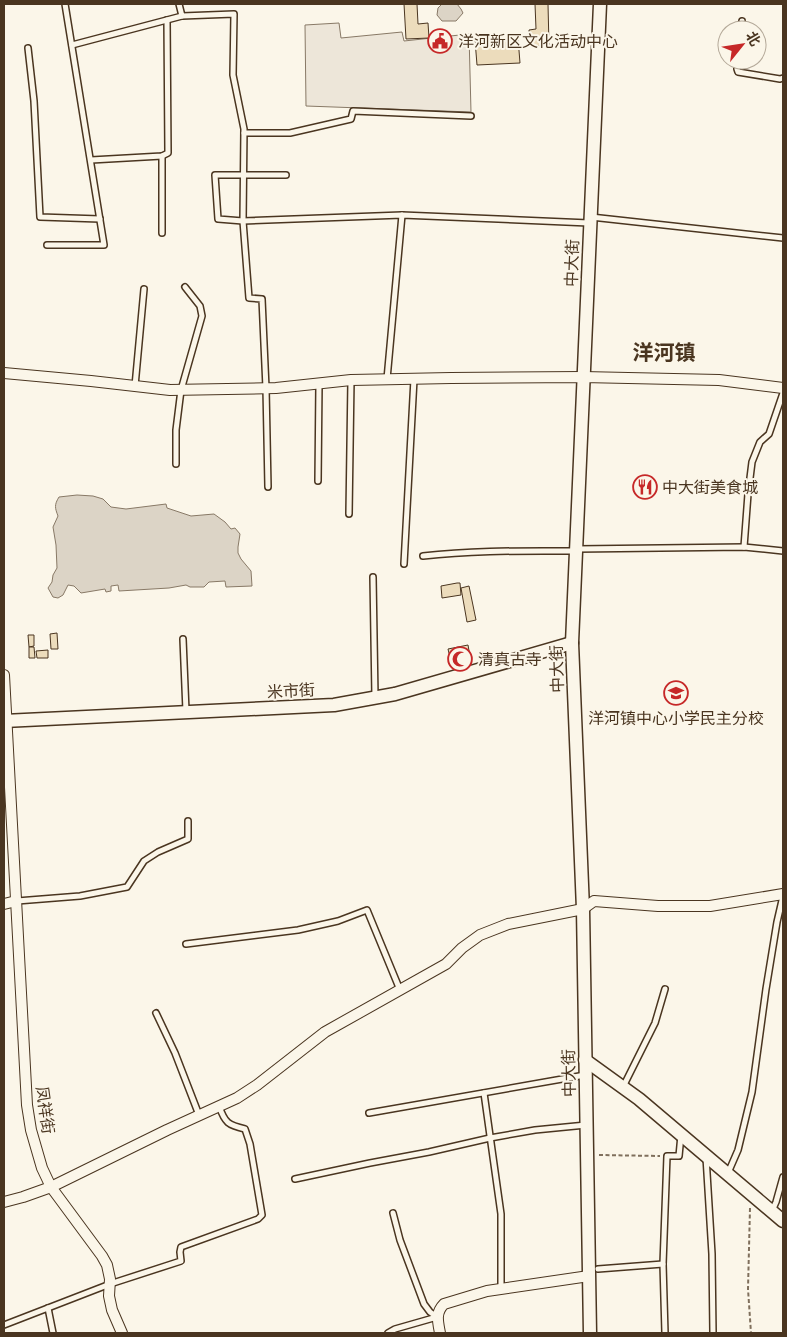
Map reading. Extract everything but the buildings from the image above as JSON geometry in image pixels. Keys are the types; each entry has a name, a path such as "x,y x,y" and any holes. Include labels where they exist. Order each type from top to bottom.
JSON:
{"street":[{"name":"中大街","path":"590,1333 593,1272 586,1124 584,909 572,643 600,4"},
{"path":"4,373 170,390 266,388 351,380 583,378 719,380 783,388"},
{"name":"米市街","path":"5,720 334,705 375,698 448,680 572,643"},
{"name":"凤祥街","path":"4,675 5,720 28,1105 34,1140 42,1168 50,1186 107,1265 112,1310 122,1333"},
{"path":"4,1202 24,1197 50,1186 199,1116 258,1085 326,1032 446,964 462,948 480,935 508,924 584,909 594,900 658,906 710,906 783,895"},
{"path":"4,904 16,901"},
{"path":"585,1060 640,1099 783,1221"},
{"path":"440,1333 437,1317 440,1308 444,1304 486,1291 593,1272"}],"lane":[{"path":"47,245 104,245 65,4"},
{"path":"179,4 182,16"},
{"path":"72,45 182,16 234,14 234,75 244,134 243,222 249,298 262,299 268,487"},
{"path":"90,160 162,156 168,153 167,20"},
{"path":"28,48 34,101 40,218 100,218"},
{"path":"737,70 738,72 783,78"},
{"path":"244,134 290,132 351,119 353,111 470,116"},
{"path":"162,156 162,233"},
{"path":"286,175 215,174 218,219 243,222 402,215 590,220 783,238"},
{"path":"387,379 402,215"},
{"path":"176,464 176,430 181,390 202,316 200,306 185,287"},
{"path":"135,386 144,289"},
{"path":"404,564 414,379"},
{"path":"349,514 351,380"},
{"path":"318,383 318,481"},
{"path":"744,547 752,462 760,442 769,434 783,393"},
{"path":"423,556 457,552 744,547 783,551"},
{"path":"373,577 375,698"},
{"path":"183,639 186,712"},
{"path":"16,901 80,896 127,887 144,861 158,852 188,839 188,821"},
{"path":"728,1174 738,1150 752,1092 766,989 783,895"},
{"path":"186,944 298,930 338,920 367,910 400,991"},
{"path":"623,1087 655,1023 665,989"},
{"path":"156,1013 175,1053 199,1116"},
{"path":"369,1113 586,1075"},
{"path":"484,1093 501,1214 501,1289"},
{"path":"4,1325 110,1284 181,1261 181,1247 258,1219 262,1215 250,1144 245,1128 229,1125 219,1106"},
{"path":"294,1178 429,1152 490,1138 586,1124"},
{"path":"665,1333 663,1264 667,1156 678,1156 681,1134"},
{"path":"705,1154 712,1254 713,1333"},
{"path":"772,1211 783,1177"},
{"path":"393,1213 400,1240 424,1304 437,1317"},
{"path":"593,1272 663,1264"},
{"path":"48,1308 53,1333"},
{"path":"388,1333 395,1329 437,1317"}],"path":[{"path":"598,1155 667,1156"},
{"path":"750,1193 748,1290 751,1333"}],"shaded area":[{"path":"442,4 457,4 463,13 456,21 442,21 437,15 438,8"},
{"path":"339,23 341,38 402,32 404,41 469,34 471,112 306,106 305,25"},
{"path":"77,495 103,499 111,507 126,509 166,504 167,508 191,516 214,514 231,529 235,528 240,534 238,553 251,571 252,586 226,587 225,581 209,582 204,587 190,587 186,585 119,591 118,585 111,586 111,591 106,592 105,589 81,593 74,586 68,585 63,595 58,598 53,597 48,588 57,568 53,527 58,516 56,504 59,497"}],"place":[{"name":"洋河新区文化活动中心","path":"440,41"},
{"name":"中大街美食城","path":"645,487"},
{"name":"清真古寺","path":"460,659"},
{"name":"洋河镇中心小学民主分校","path":"676,693"}],"district":[{"name":"洋河镇","path":"664,353"}]}
